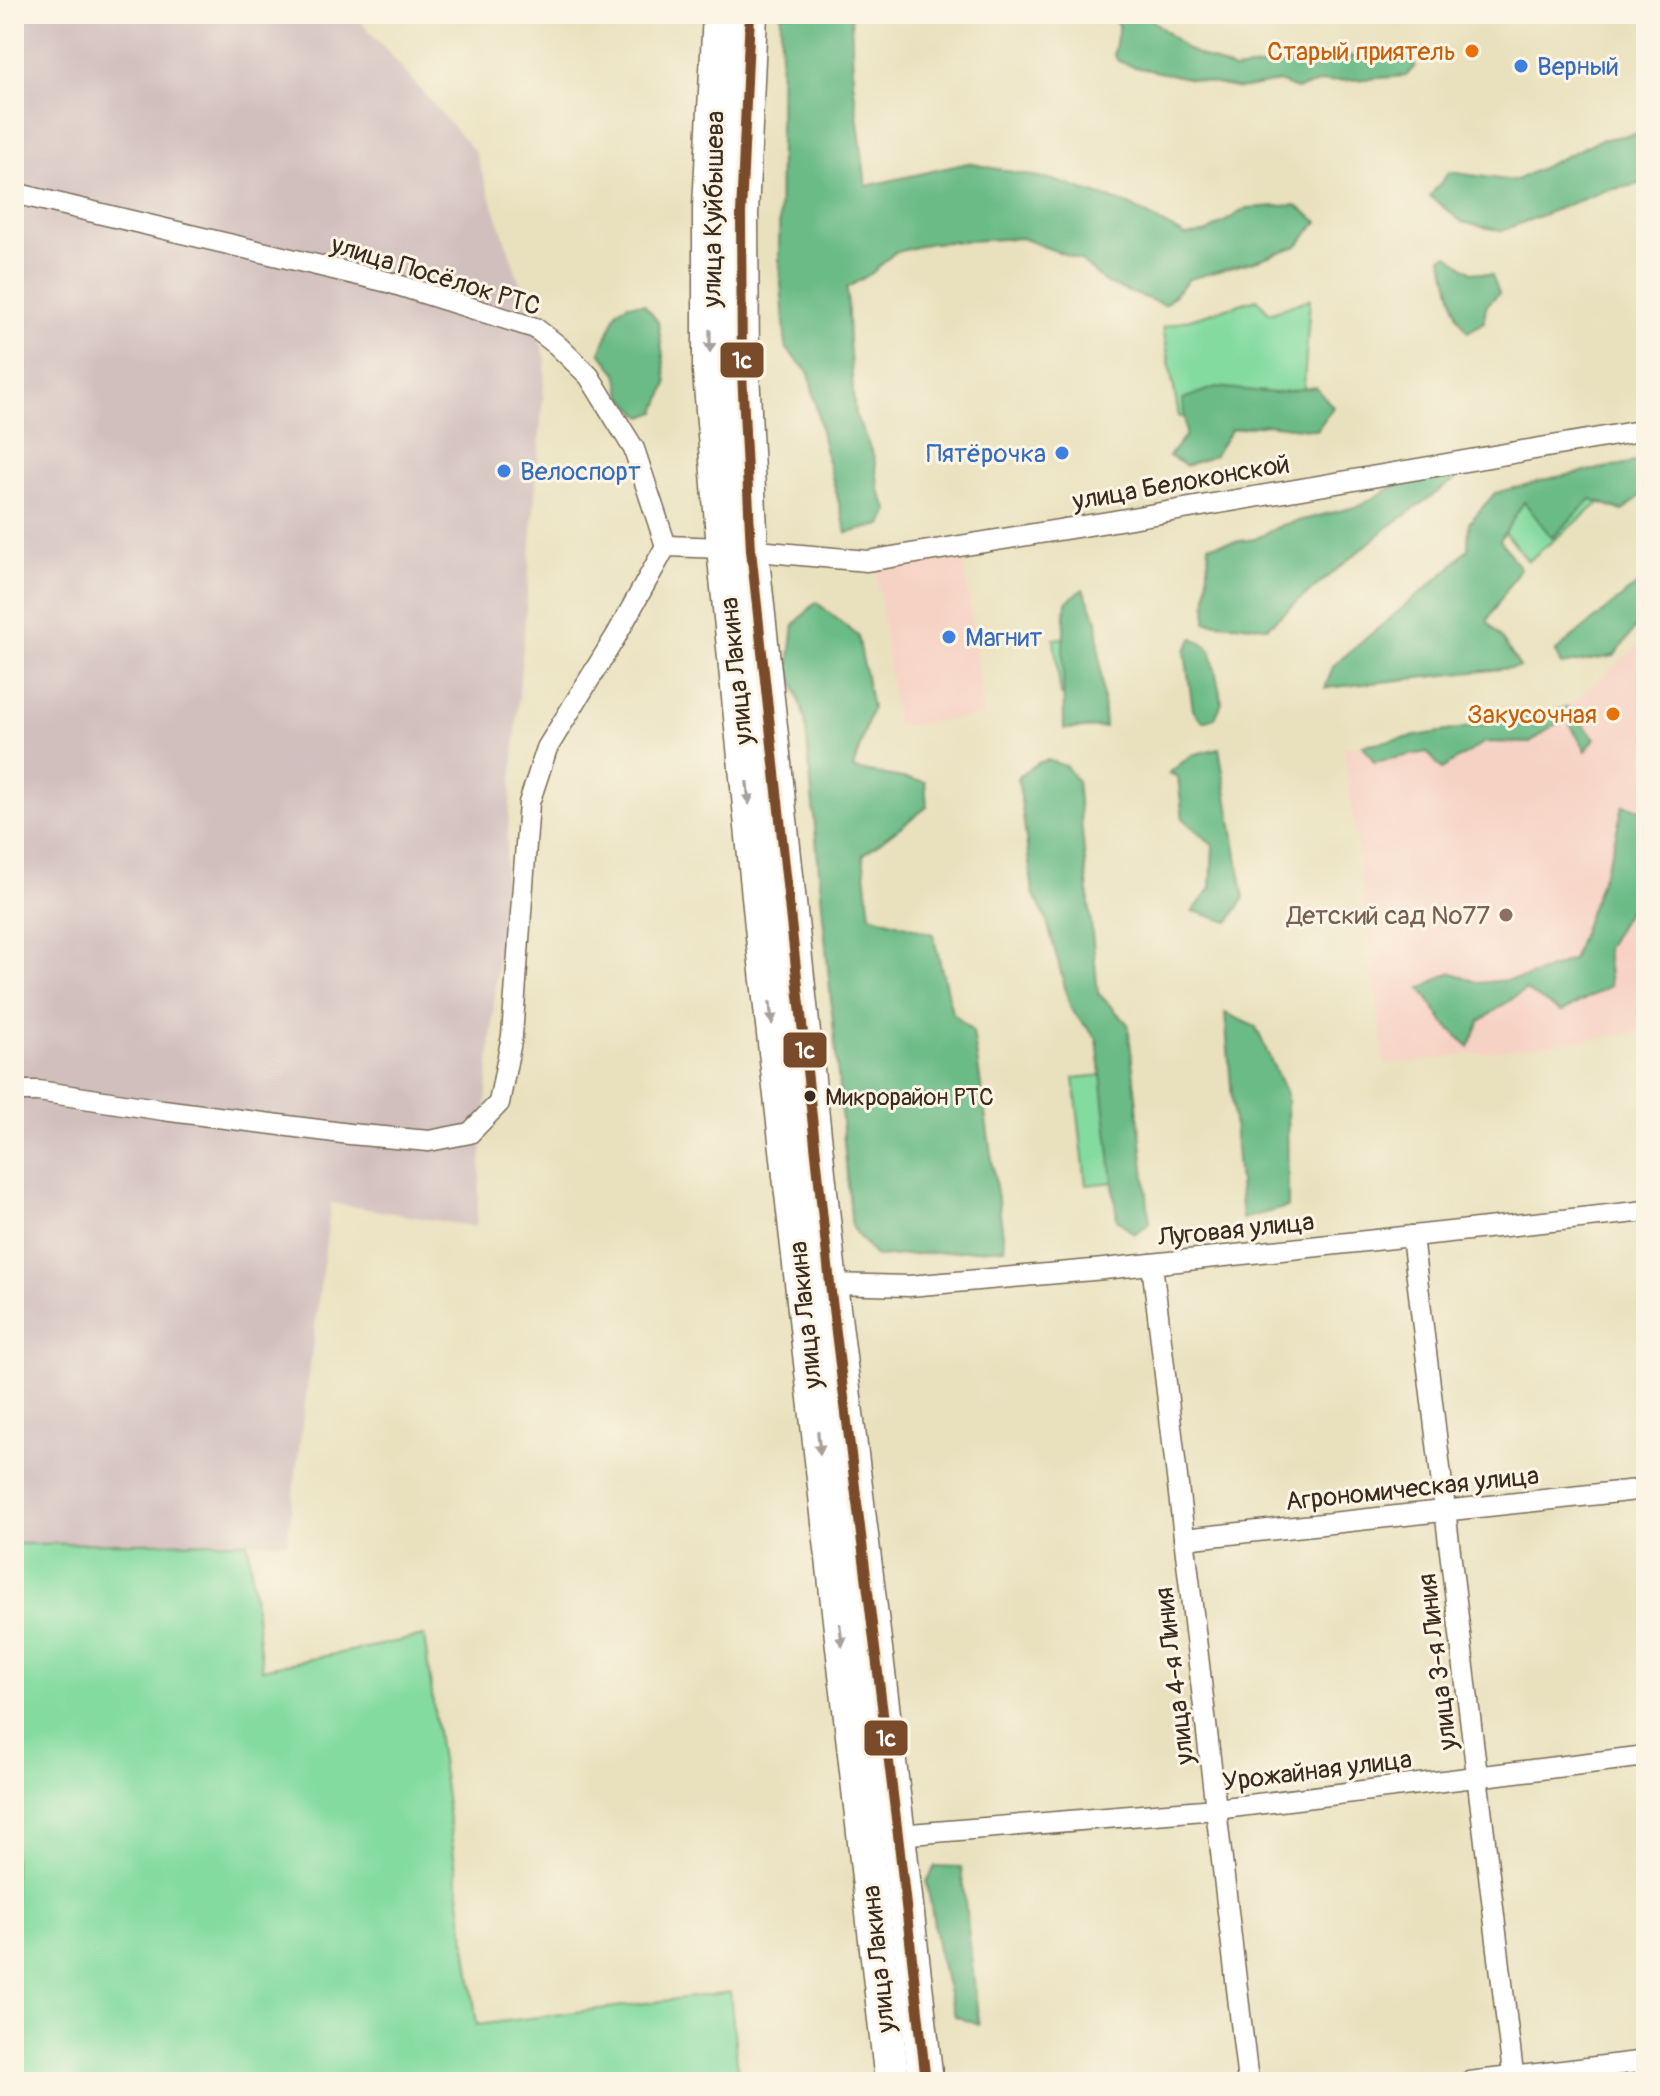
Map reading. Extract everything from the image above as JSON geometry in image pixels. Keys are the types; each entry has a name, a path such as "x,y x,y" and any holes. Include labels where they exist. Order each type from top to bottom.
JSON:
{"highway":[{"name":"улица Куйбышева","path":"720,14 710,207 710,372 738,549 804,1049"},
{"name":"улица Куйбышева","path":"738,549 742,372 741,214 750,14"},
{"name":"улица Лакина","path":"738,549 763,936 892,2082"},
{"name":"улица Лакина","path":"804,1049 926,2082"}],"street":[{"name":"улица Посёлок РТС","path":"14,193 388,282 535,328 589,376 634,449 666,546"},
{"name":"улица Белоконской","path":"738,549 867,561 1646,430"},
{"path":"14,1091 38,1091 350,1134 429,1141 470,1133 499,1103 502,1090 512,1036 529,803 547,748 616,636 666,546 738,549"},
{"name":"Луговая улица","path":"830,1284 909,1286 1152,1264 1646,1211"},
{"name":"улица 3-я Линия","path":"1412,1236 1514,2079"},
{"name":"улица 4-я Линия","path":"1152,1264 1248,2082"},
{"name":"Агрономическая улица","path":"1184,1539 1646,1489"},
{"name":"Урожайная улица","path":"898,1835 1216,1809 1646,1756"},
{"path":"1469,2082 1646,2061"}],"shaded area":[{"path":"14,14 352,14 475,152 546,359 476,1227 331,1203 287,1542 14,1544"},
{"path":"963,558 984,715 897,727 876,570"},
{"name":"Детский сад №77","path":"1646,639 1646,1032 1385,1065 1344,748 1547,714 1567,707"}],"green space":[{"path":"781,14 851,14 853,81 866,186 968,163 1053,180 1129,205 1186,236 1207,232 1247,208 1296,205 1318,222 1297,246 1189,279 1165,305 1107,284 1080,260 1021,238 931,243 894,253 872,273 847,288 855,414 874,457 879,490 889,511 882,525 847,533 809,373 786,348 779,258"},
{"path":"1109,14 1145,14 1188,50 1234,70 1405,50 1415,66 1406,76 1323,82 1297,89 1278,82 1240,89 1118,61 1114,54 1119,26"},
{"path":"1646,132 1646,183 1604,191 1501,231 1462,222 1430,196 1449,172 1514,181 1599,140"},
{"path":"1448,255 1472,272 1492,275 1499,293 1486,306 1484,322 1468,332 1458,317 1442,257"},
{"path":"1257,299 1269,313 1310,299 1303,398 1179,417 1163,327"},
{"path":"628,304 644,304 658,322 667,384 656,412 643,417 622,395 617,373 600,352 618,310"},
{"path":"1216,387 1275,393 1316,387 1333,407 1317,430 1266,424 1231,430 1214,456 1186,466 1169,456 1186,435 1183,399"},
{"path":"1646,460 1646,491 1623,511 1591,499 1552,538 1524,502 1500,540 1520,568 1487,621 1520,667 1325,688 1334,665 1448,570 1468,549 1469,523 1495,493 1552,478"},
{"path":"1471,468 1387,528 1267,627 1206,622 1209,545 1255,539 1282,525 1359,506 1425,469"},
{"path":"1625,482 1528,561 1486,508"},
{"path":"1646,577 1646,614 1614,656 1561,665 1555,652"},
{"path":"1083,589 1097,620 1105,727 1064,729 1066,602"},
{"path":"816,602 858,636 872,708 853,769 925,782 927,807 863,855 870,915 933,934 952,1012 973,1032 1005,1248 876,1257 852,1228 805,719 789,667 794,625"},
{"path":"1086,635 1093,691 1061,695 1054,639"},
{"path":"1193,638 1211,651 1222,703 1215,718 1203,722 1193,710 1185,651"},
{"path":"1567,707 1595,738 1586,751 1567,719 1530,743 1485,742 1442,769 1427,752 1374,762 1363,745 1547,714"},
{"path":"1219,748 1244,898 1229,922 1193,911 1211,888 1213,845 1183,819 1178,777 1169,773 1192,755"},
{"path":"1047,760 1066,766 1077,781 1098,993 1128,1024 1150,1223 1134,1234 1117,1219 1097,1039 1071,1009 1046,918 1033,893 1018,777"},
{"path":"1623,805 1646,811 1646,874 1606,948 1610,986 1561,1012 1525,990 1480,1021 1469,1047 1444,1023 1421,988 1451,972 1479,983 1525,978 1572,960 1612,851"},
{"path":"1225,1013 1256,1027 1287,1096 1288,1207 1242,1219"},
{"path":"1113,1074 1124,1181 1086,1185 1074,1078"},
{"path":"248,1542 262,1669 424,1636 477,2025 730,1992 739,2082 14,2082 14,1544"},
{"path":"935,1866 961,1867 979,2025 955,2016 939,1956 927,1882"}],"transit line":[{"name":"1с","path":"750,14 741,214 742,372 751,550 830,1284 926,2082"}],"place":[{"name":"Старый приятель","path":"1472,51"},
{"name":"Верный","path":"1521,66"},
{"name":"Пятёрочка","path":"1062,453"},
{"name":"Велоспорт","path":"504,471"},
{"name":"Магнит","path":"949,637"},
{"name":"Закусочная","path":"1613,714"},
{"name":"Детский сад №77","path":"1506,915"},
{"name":"Микрорайон РТС","path":"810,1096"}]}
